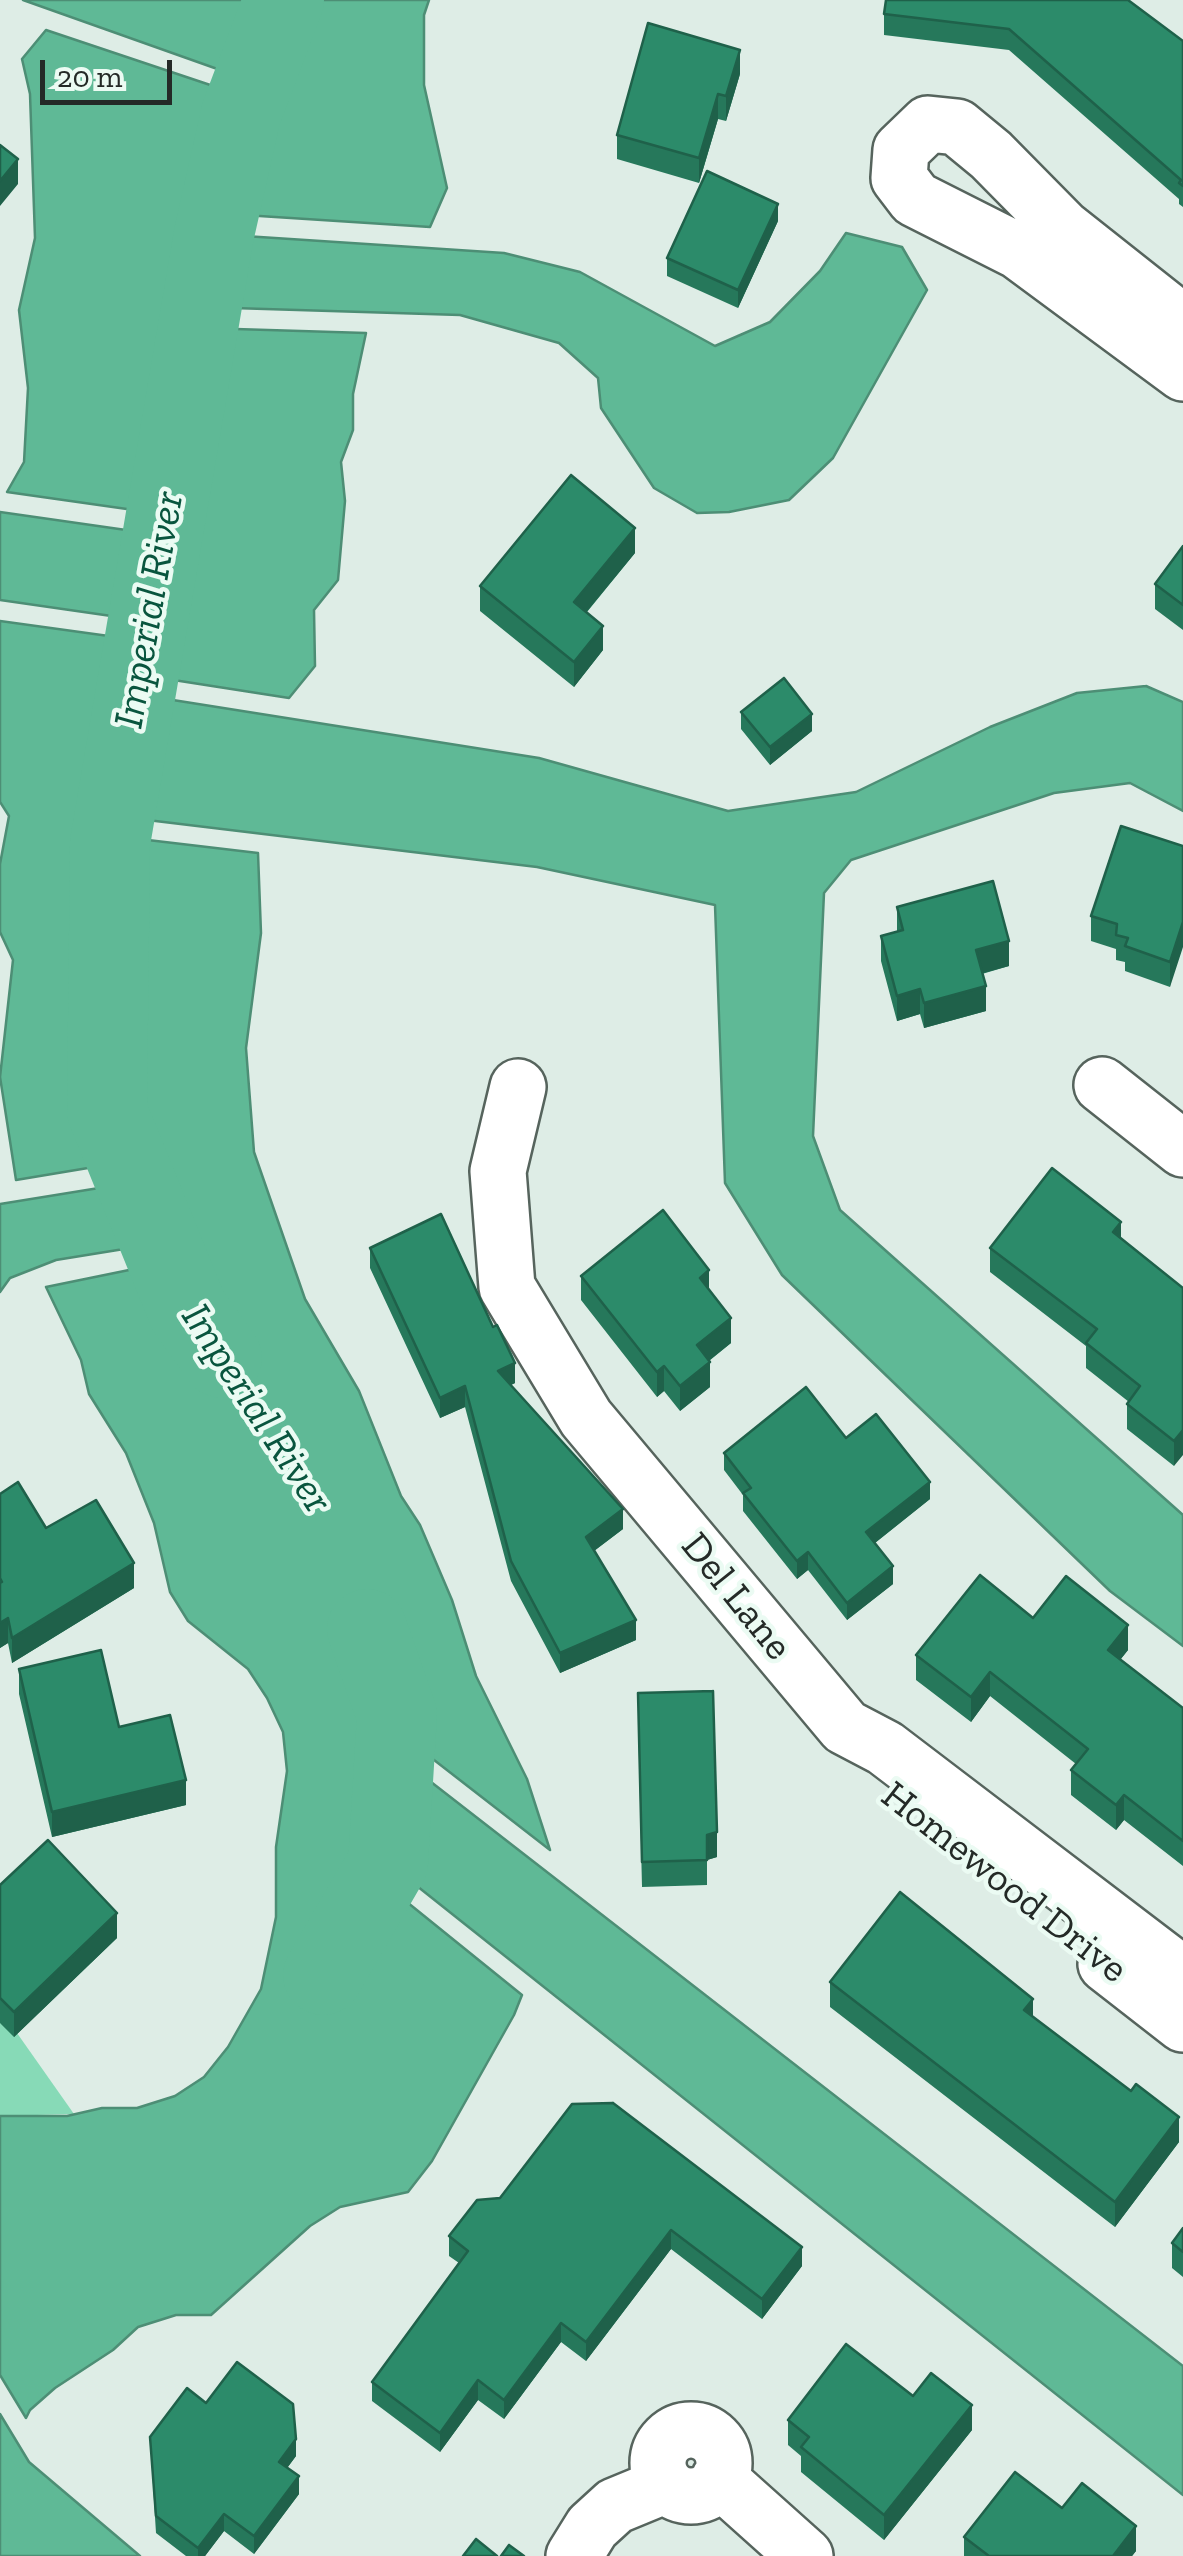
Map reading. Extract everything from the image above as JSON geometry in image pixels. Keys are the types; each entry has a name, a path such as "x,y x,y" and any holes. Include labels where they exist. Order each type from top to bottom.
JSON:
{"street":[{"path":"1183,323 1062,228 992,155 957,127 928,124 901,150 899,178 915,199 1018,251 1183,373"},
{"path":"1102,1086 1183,1149"},
{"name":"Del Lane","path":"518,1087 498,1171 507,1287 586,1418 846,1727 885,1748 1183,1976"},
{"name":"Homewood Drive","path":"846,1727 868,1778 1183,2024"},
{"path":"574,2556 592,2527 616,2506 666,2485 658,2455 670,2437 692,2430 713,2438 720,2447 724,2469 719,2479 776,2545"}],"shaded area":[{"path":"0,2014 5,2016 74,2114 0,2116"}],"water":[{"path":"23,0 284,0 254,82"},
{"path":"307,0 429,0 424,15 424,85 447,188 430,227 213,213 200,217 193,228 180,302 182,314 190,323 203,328 366,333 353,394 353,430 341,462 345,501 338,580 314,610 315,666 289,698 135,674 119,678 113,689 93,817 101,830 114,836 258,853 261,933 246,1048 254,1152 305,1299 359,1391 401,1496 420,1525 452,1600 476,1676 527,1779 550,1850 407,1739 389,1734 379,1740 373,1751 367,1860 371,1873 522,1995 514,2015 432,2161 408,2192 340,2207 310,2226 211,2315 176,2315 138,2327 113,2350 55,2388 26,2418 0,2375 0,2116 67,2116 102,2108 137,2108 175,2096 204,2077 228,2047 261,1989 276,1917 276,1847 287,1771 283,1732 267,1698 248,1669 188,1621 170,1592 154,1523 126,1453 89,1394 81,1360 46,1287 173,1261 181,1251 180,1237 156,1176 143,1163 130,1161 16,1180 0,1077 13,960 0,932 0,864 9,816 0,802 0,621 145,641 158,639 167,626 182,540 179,526 162,514 7,492 24,462 28,388 19,310 35,238 30,94 22,59 46,30 261,102 274,91"},
{"path":"846,233 902,247 927,290 833,458 789,500 729,512 697,513 654,488 601,408 598,378 559,343 460,315 200,307 214,234 504,253 580,272 715,346 770,322 820,271"},
{"path":"0,512 161,535 146,621 0,600"},
{"path":"1146,686 1183,702 1183,811 1130,783 1054,793 851,860 824,893 813,1136 840,1210 1183,1515 1183,1646 1110,1591 782,1275 725,1183 715,905 537,867 114,816 135,694 539,758 728,811 856,792 990,727 1077,693"},
{"path":"136,1182 161,1243 56,1260 10,1278 0,1292 0,1204"},
{"path":"395,1754 1183,2366 1183,2495 388,1863"},
{"path":"0,2414 29,2462 140,2556 0,2556"}],"building":[{"path":"886,0 1128,0 1183,41 1183,186 1181,180 1009,29 884,14"},
{"path":"648,23 740,50 726,96 718,94 699,158 617,135"},
{"path":"0,145 18,159 0,181"},
{"path":"707,171 778,204 738,290 667,258"},
{"path":"571,475 635,528 574,602 603,626 574,662 480,586"},
{"path":"1183,546 1183,605 1155,584"},
{"path":"784,678 812,714 770,747 741,712"},
{"path":"1121,826 1183,846 1183,922 1170,962 1125,946 1128,938 1116,935 1117,924 1091,916"},
{"path":"993,881 1009,941 976,950 986,986 924,1003 920,989 897,996 881,936 903,930 897,907"},
{"path":"1052,1168 1121,1222 1113,1232 1183,1288 1183,1430 1174,1441 1127,1404 1140,1386 1086,1343 1097,1329 990,1248"},
{"path":"663,1210 709,1270 700,1278 731,1318 697,1345 710,1362 680,1386 664,1366 657,1372 581,1276"},
{"path":"441,1214 493,1327 497,1325 515,1363 498,1371 623,1509 586,1537 636,1620 560,1653 511,1561 465,1386 440,1398 370,1248"},
{"path":"806,1387 846,1438 876,1414 930,1482 866,1532 893,1566 847,1603 808,1552 797,1561 743,1493 751,1488 724,1453"},
{"path":"18,1482 46,1528 96,1500 134,1563 12,1638 8,1618 0,1623 0,1494"},
{"path":"980,1575 1033,1618 1066,1576 1128,1625 1108,1650 1183,1708 1183,1841 1124,1795 1116,1805 1071,1770 1088,1749 990,1672 971,1697 916,1655"},
{"path":"101,1650 119,1727 170,1715 186,1780 52,1812 19,1669"},
{"path":"713,1691 717,1832 707,1835 707,1860 642,1862 638,1693"},
{"path":"48,1840 117,1913 14,2012 0,1998 0,1885"},
{"path":"900,1892 1033,1999 1024,2010 1131,2091 1136,2084 1179,2117 1115,2202 830,1982"},
{"path":"613,2103 802,2247 762,2299 671,2230 586,2342 561,2323 504,2400 478,2380 440,2433 372,2382 468,2251 449,2236 477,2200 500,2198 572,2104"},
{"path":"1183,2228 1183,2252 1172,2243"},
{"path":"846,2344 913,2396 931,2373 972,2405 884,2515 801,2447 809,2437 788,2420"},
{"path":"237,2362 293,2404 296,2439 279,2462 299,2476 254,2536 224,2514 198,2548 156,2516 150,2437 187,2388 206,2403"},
{"path":"1015,2472 1062,2508 1082,2483 1136,2526 1113,2556 989,2556 964,2537"},
{"path":"476,2539 497,2556 463,2556"},
{"path":"509,2545 524,2556 501,2556"}],"waterway":[{"name":"Imperial River","path":"222,1358 188,1311 107,1111 110,843 214,234 241,114 284,0"},
{"name":"Imperial River","path":"323,1975 388,1863 397,1715 367,1629"}]}
